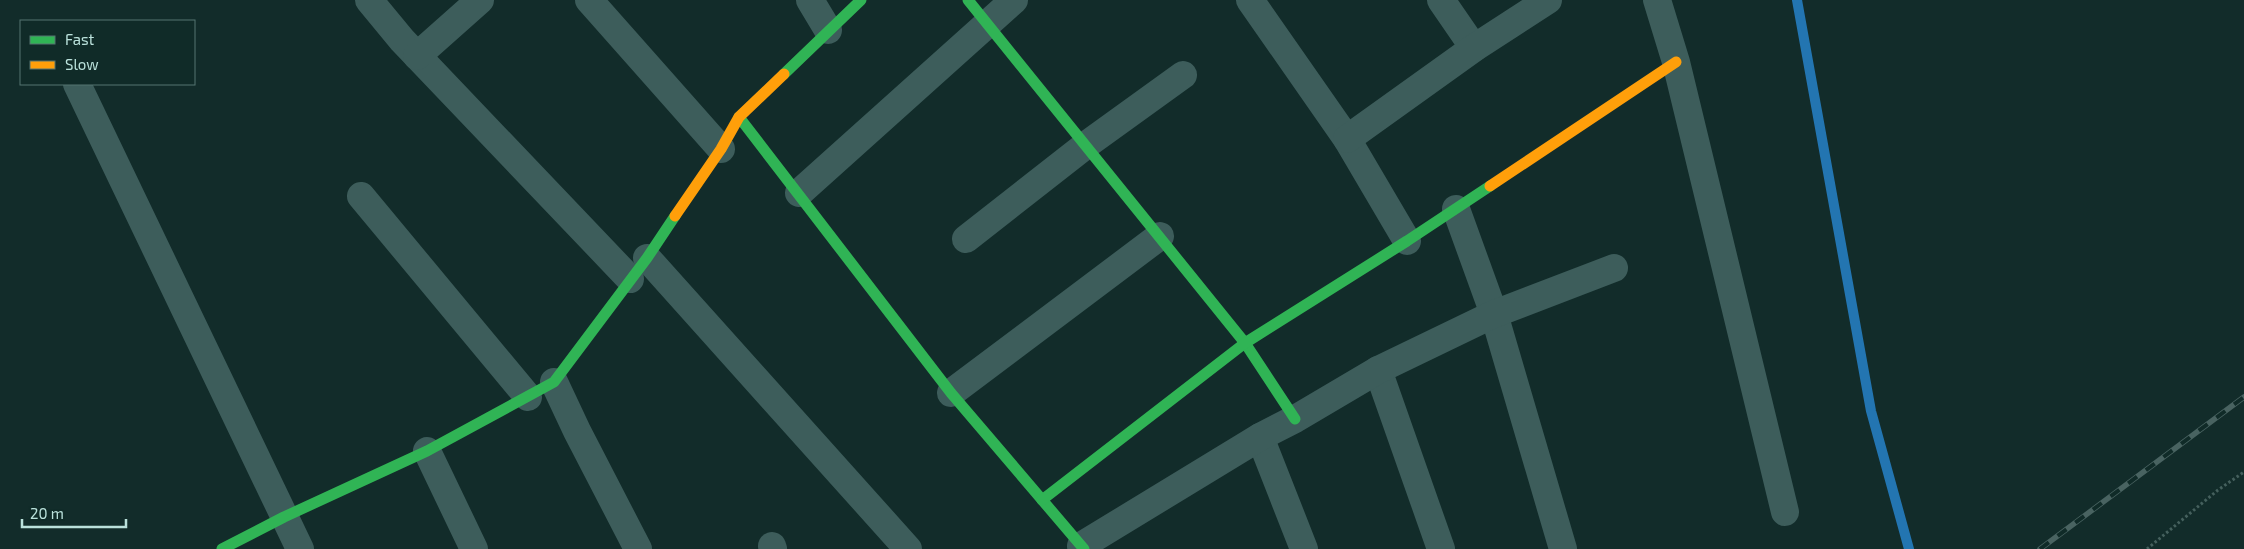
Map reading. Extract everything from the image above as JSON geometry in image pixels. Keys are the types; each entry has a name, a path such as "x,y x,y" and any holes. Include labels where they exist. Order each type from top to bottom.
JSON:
{"street":[{"path":"369,0 417,56 630,279"},
{"path":"417,56 480,0"},
{"path":"590,0 720,149"},
{"path":"810,0 828,30"},
{"path":"222,549 284,517 427,451 554,382 647,258 720,149 739,117 861,0"},
{"path":"968,0 1245,343 1295,419"},
{"path":"799,193 1014,0"},
{"path":"1250,0 1347,139 1407,241"},
{"path":"1441,0 1474,48"},
{"path":"1347,139 1474,48 1548,0"},
{"path":"1657,0 1676,62 1785,512"},
{"path":"1042,500 1245,343 1407,241 1676,62"},
{"path":"966,240 1086,145 1183,75"},
{"path":"77,85 300,549"},
{"path":"739,117 951,392 1082,547 1260,437 1295,419 1378,370 1494,314 1614,268"},
{"path":"361,196 528,397"},
{"path":"1456,209 1494,314 1563,549"},
{"path":"951,392 1160,236"},
{"path":"647,258 908,549"},
{"path":"1378,370 1440,549"},
{"path":"554,382 577,432 638,549"},
{"path":"1260,437 1304,549"},
{"path":"427,451 474,549"}],"path":[{"path":"2147,549 2218,490 2244,472"}],"waterway":[{"path":"1797,0 1871,411 1909,549"}],"railway":[{"path":"2040,549 2244,397"}],"traffic: fast":[{"path":"784,74 861,0"},
{"path":"968,0 1245,343 1295,419"},
{"path":"739,117 951,393 1084,549"},
{"path":"1042,500 1245,343 1407,241 1490,186"},
{"path":"222,549 284,517 427,451 554,382 647,258 675,216"}],"traffic: slow":[{"path":"1490,186 1676,62"},
{"path":"675,216 721,149 739,117 784,74"}]}
